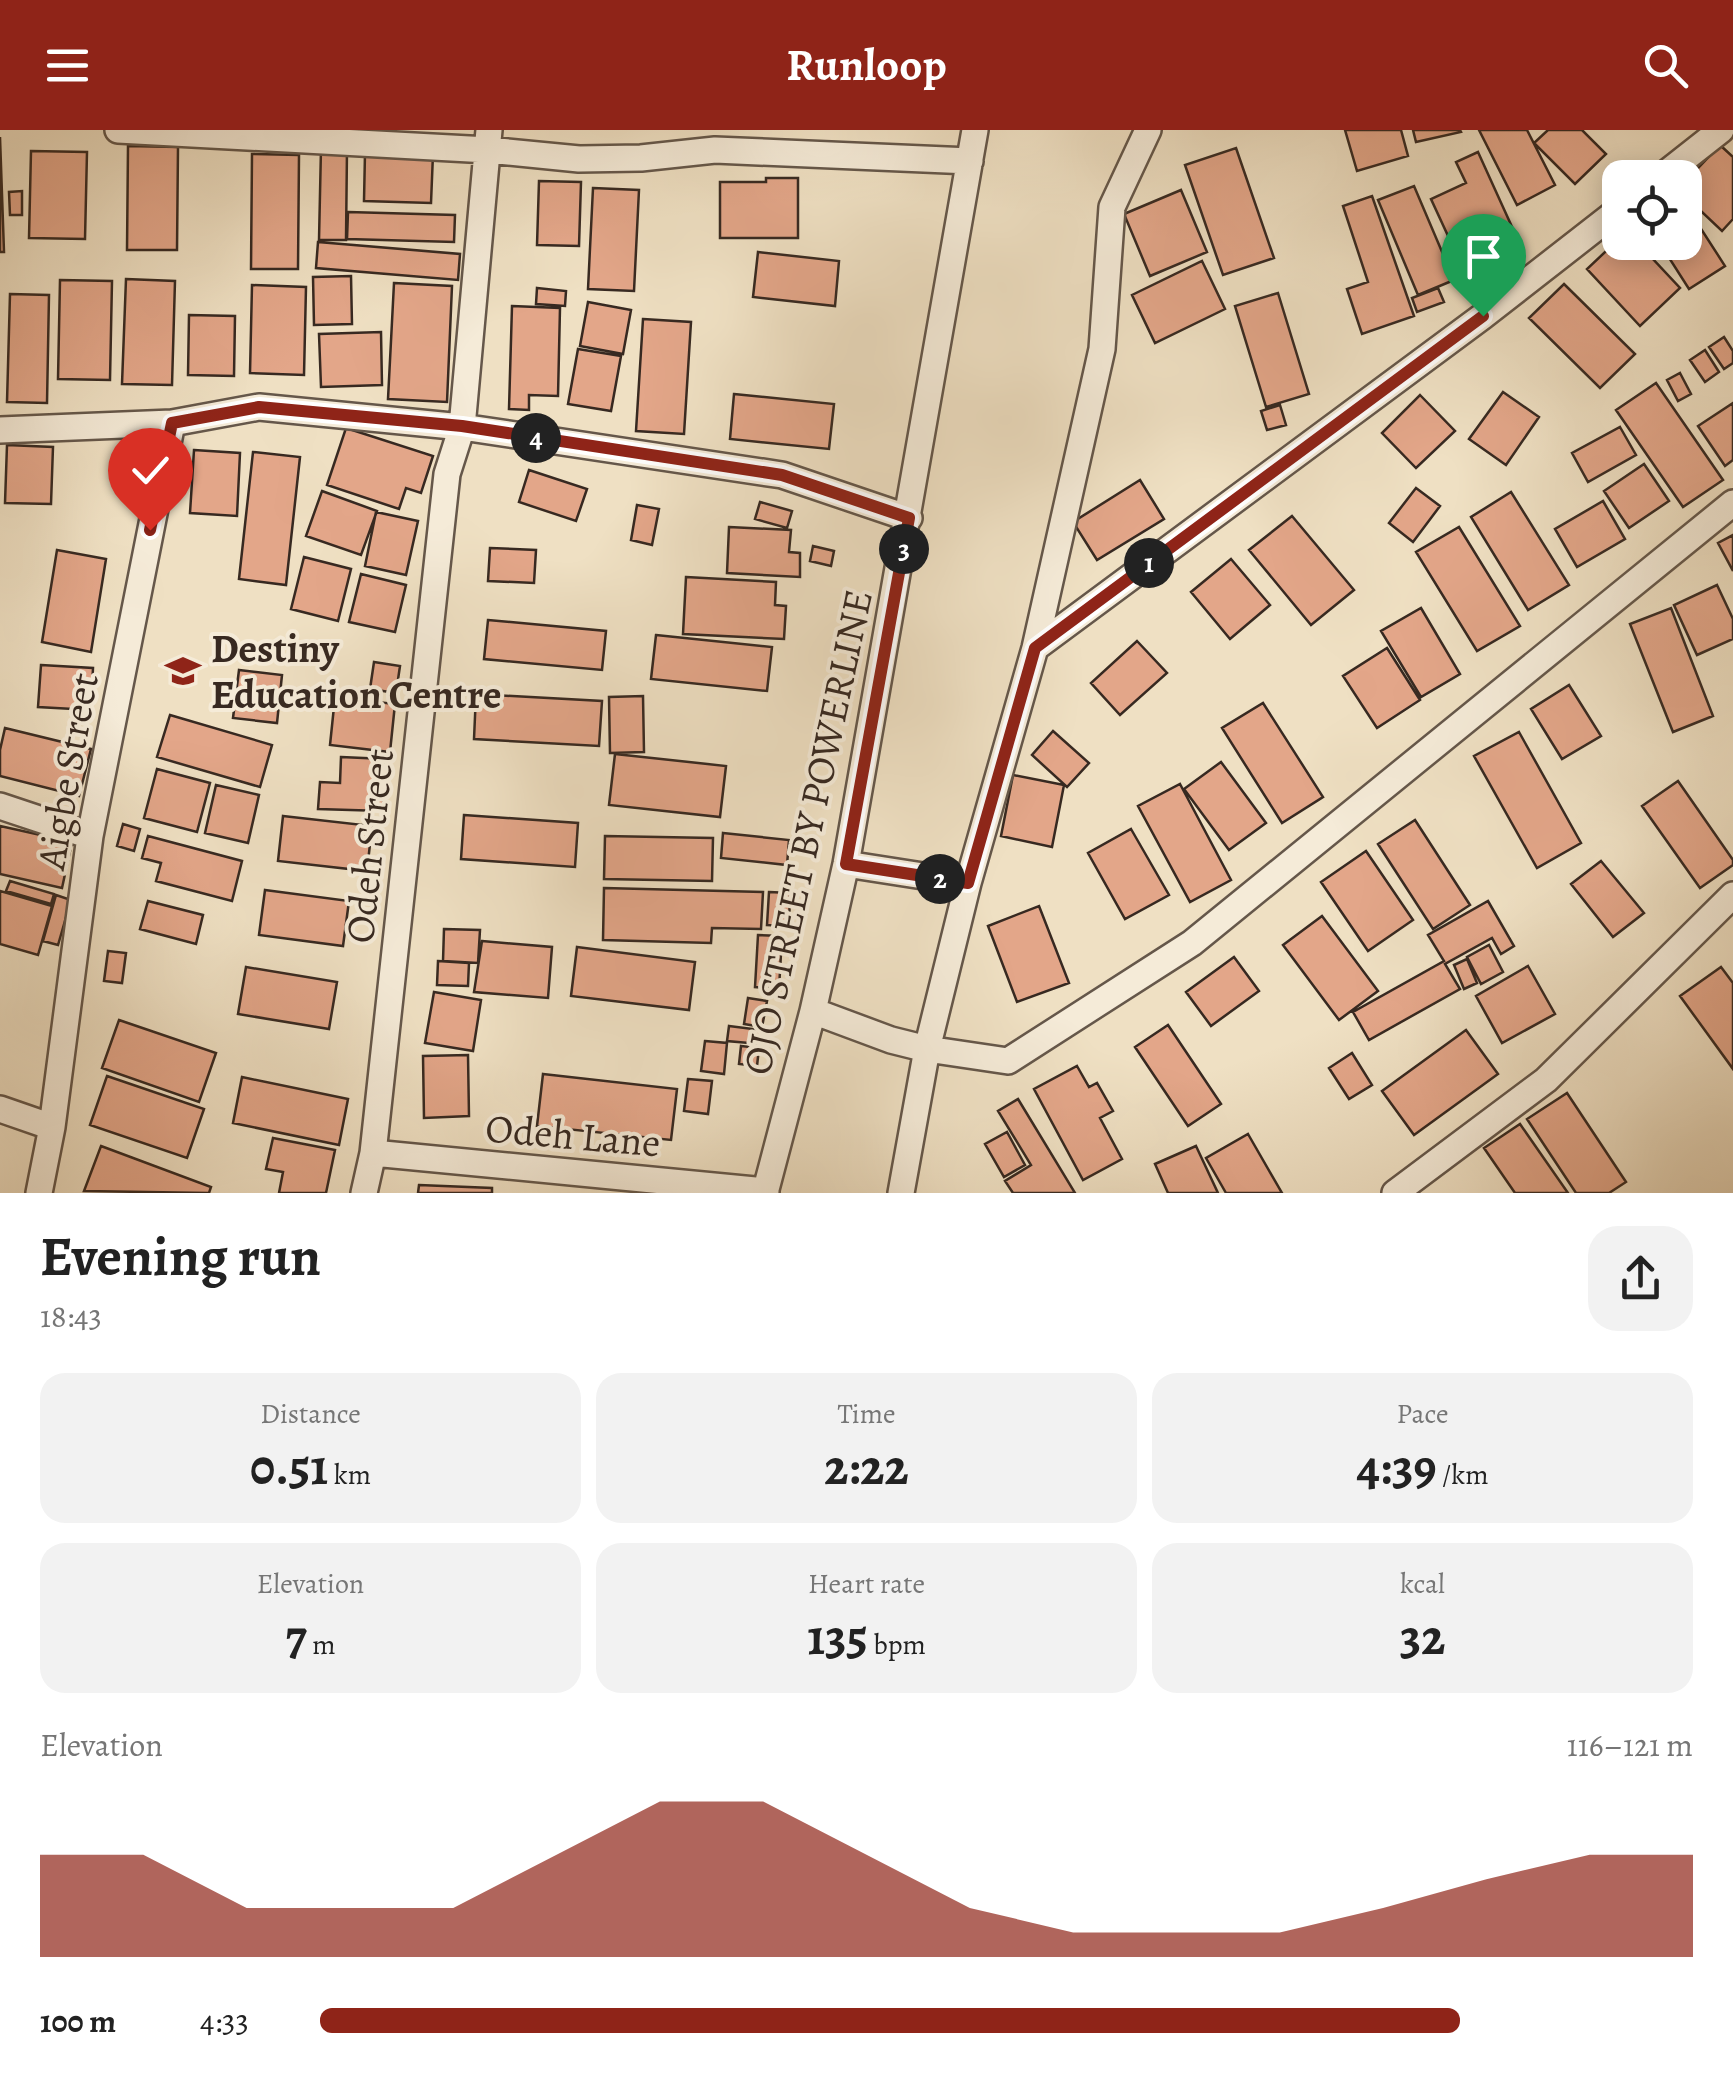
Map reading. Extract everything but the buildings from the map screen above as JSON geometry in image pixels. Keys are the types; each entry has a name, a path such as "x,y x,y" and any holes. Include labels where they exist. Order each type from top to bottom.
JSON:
{"street":[{"path":"118,130 488,140 579,159 641,158 714,150 970,161"},
{"name":"OJO STREET BY POWERLINE","path":"765,1192 813,1011 846,864 976,130"},
{"path":"901,1193 927,1049 968,883 1035,648 1102,348 1112,207 1148,130"},
{"path":"1683,160 1721,130"},
{"name":"Odeh Street","path":"364,1193 372,1154 447,474 462,426 488,140"},
{"path":"1035,648 1483,316 1602,223"},
{"path":"0,430 172,423 259,407 462,426 782,475 909,518"},
{"name":"Aigbe Street","path":"39,1193 52,1127 90,836 172,423"},
{"path":"813,1011 927,1049 1008,1061 1192,943 1733,502"},
{"path":"0,806 90,836"},
{"path":"846,864 968,883"},
{"path":"1394,1193 1546,1080 1733,896"},
{"path":"0,1110 52,1127"},
{"name":"Odeh Lane","path":"372,1154 765,1192"}],"place":[{"name":"Destiny Education Centre","path":"183,671"}],"route":[{"path":"150,530 172,423 259,407 462,426 782,475 909,518 846,864 968,883 1035,648 1483,316"}]}
